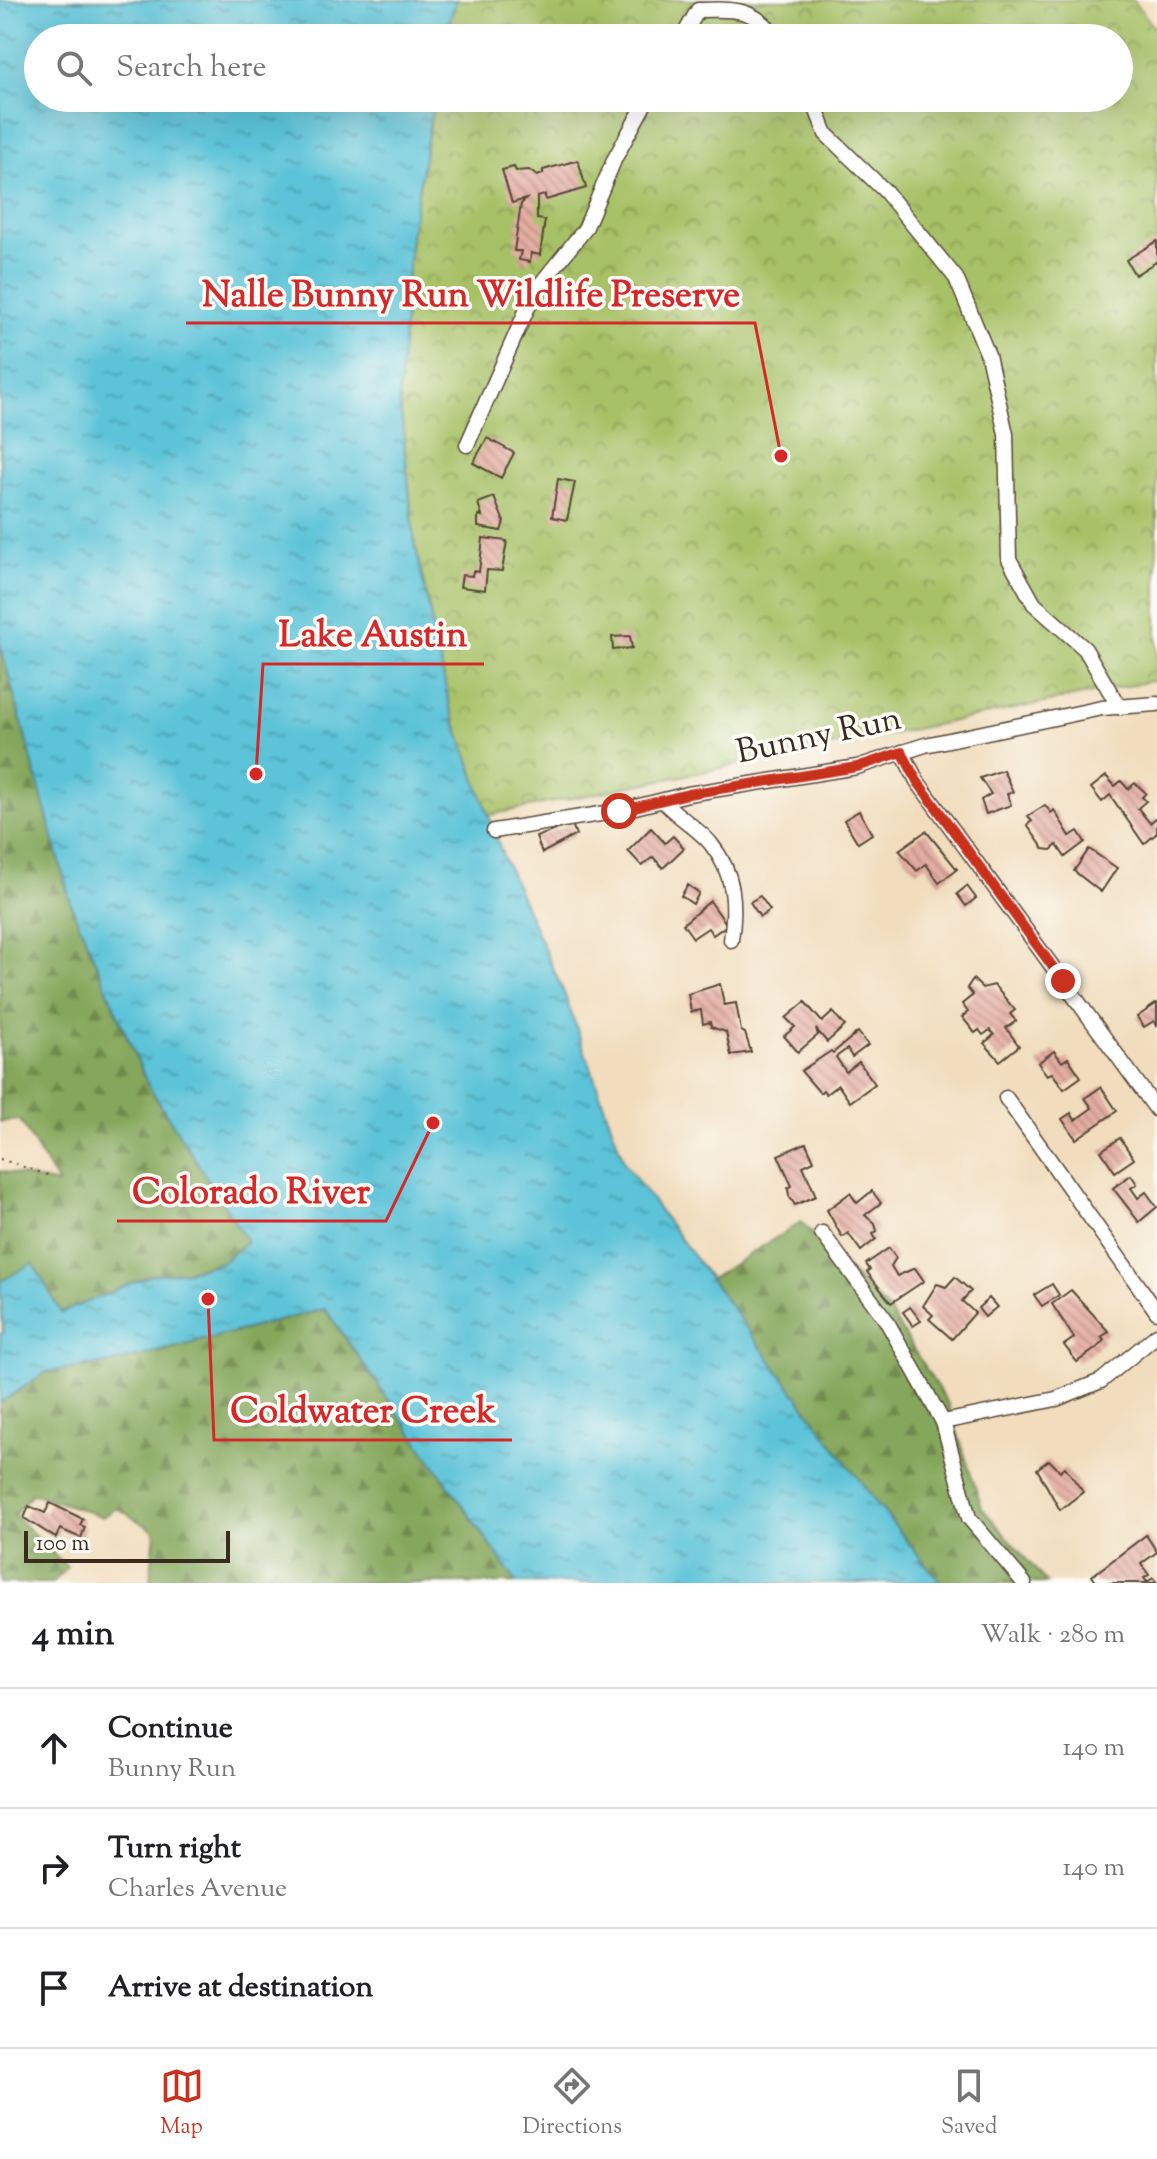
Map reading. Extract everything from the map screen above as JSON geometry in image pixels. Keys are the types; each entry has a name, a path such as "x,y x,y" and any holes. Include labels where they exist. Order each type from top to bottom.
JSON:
{"street":[{"path":"690,24 698,10 741,9 764,24"},
{"path":"467,445 535,291 585,229 615,158 640,112"},
{"path":"817,112 826,134 886,192 956,278 988,355 1006,434 1009,559 1034,604 1085,649 1119,707"},
{"name":"Bunny Run","path":"494,831 664,802 688,794 857,767 902,752 1119,707 1157,704"},
{"path":"902,752 917,781 1157,1110"},
{"path":"664,802 710,842 729,874 736,903 731,940"},
{"path":"1006,1098 1157,1312"},
{"path":"822,1233 886,1320 943,1422 969,1518 1024,1583"},
{"path":"943,1422 1056,1399 1101,1381 1157,1335"}],"path":[{"path":"0,1159 48,1175"}],"green space":[{"path":"456,0 1133,0 1157,31 1157,680 488,815 450,707 415,544 399,395 411,234 432,112 1133,112 1133,24 449,24"},
{"path":"0,644 72,907 148,1085 247,1241 223,1262 189,1271 151,1275 61,1313 33,1263 0,1282 0,1171 58,1184 20,1120 0,1122"},
{"path":"801,1222 889,1311 948,1404 982,1508 1047,1583 941,1583 878,1505 709,1280"},
{"path":"325,1309 517,1583 150,1583 155,1531 117,1508 103,1517 32,1493 14,1515 67,1567 53,1583 0,1583 0,1403 46,1372 113,1363"}],"water":[{"path":"0,0 456,0 449,24 24,24 24,112 432,112 411,234 399,395 415,544 450,707 503,856 564,993 625,1164 878,1505 941,1583 517,1583 325,1309 113,1363 46,1372 0,1403 0,1334 3,1333 0,1282 33,1263 61,1313 151,1275 189,1271 223,1262 247,1241 148,1085 72,907 0,644"}],"building":[{"path":"578,160 586,188 546,200 545,195 537,197 537,219 545,220 540,255 531,253 530,262 519,260 521,251 514,251 521,204 526,199 512,203 502,170 514,167 516,171 529,170 537,176 543,174 543,170"},
{"path":"1157,241 1157,261 1135,275 1126,260"},
{"path":"487,438 514,453 501,478 473,463"},
{"path":"558,479 575,482 567,520 552,517"},
{"path":"494,497 504,522 501,531 478,527 478,515 482,516 478,503"},
{"path":"483,538 507,541 502,571 487,570 485,590 460,587 462,575 472,576 473,571 479,572"},
{"path":"630,636 632,648 613,650 612,637"},
{"path":"1003,770 1013,792 1007,794 1011,805 986,814 981,800 991,794 980,778"},
{"path":"1106,776 1115,786 1121,781 1128,789 1135,783 1146,793 1142,797 1146,801 1138,808 1150,823 1157,817 1157,833 1144,844 1110,795 1102,802 1091,788"},
{"path":"1045,805 1051,813 1054,810 1070,836 1078,831 1085,842 1065,857 1057,845 1051,850 1044,849 1027,825 1032,821 1028,816"},
{"path":"859,811 872,834 858,843 844,820"},
{"path":"572,824 576,835 542,853 536,837"},
{"path":"651,828 665,843 673,836 684,848 663,868 653,857 642,866 628,851"},
{"path":"926,831 957,869 939,883 926,864 917,871 899,850"},
{"path":"1089,849 1117,868 1101,892 1074,871"},
{"path":"688,885 699,893 693,904 681,896"},
{"path":"967,886 976,898 966,906 957,894"},
{"path":"760,896 770,910 760,917 750,902"},
{"path":"710,901 727,925 713,935 708,928 693,938 683,924"},
{"path":"973,979 982,988 994,985 1015,1010 1010,1014 1016,1021 1006,1028 1019,1046 1000,1061 984,1043 994,1035 990,1030 983,1035 979,1030 975,1033 962,1017 968,1012 962,1004 973,995 967,988"},
{"path":"720,984 724,1005 736,1003 741,1031 745,1033 751,1052 731,1055 726,1032 711,1027 710,1022 703,1024 701,1010 691,1012 688,994"},
{"path":"805,1002 822,1022 833,1012 845,1026 827,1042 816,1029 818,1035 798,1052 784,1036 795,1027 786,1018"},
{"path":"1157,1003 1157,1027 1154,1021 1144,1027 1137,1017"},
{"path":"858,1032 868,1045 852,1057 847,1049 836,1057 846,1072 859,1062 875,1084 850,1102 838,1085 826,1094 823,1090 820,1093 801,1071 831,1051 833,1053"},
{"path":"1054,1051 1062,1062 1068,1058 1081,1077 1064,1089 1052,1073 1047,1075 1038,1063"},
{"path":"1101,1087 1117,1111 1076,1139 1062,1119 1071,1113 1075,1120 1092,1108 1085,1098"},
{"path":"1120,1138 1134,1159 1115,1172 1101,1151"},
{"path":"806,1143 814,1161 803,1166 816,1196 795,1205 789,1196 788,1188 792,1186 778,1155"},
{"path":"1131,1175 1137,1184 1131,1188 1138,1198 1146,1192 1157,1207 1139,1222 1113,1188"},
{"path":"872,1191 881,1203 865,1215 875,1224 877,1231 873,1234 876,1239 861,1251 848,1233 842,1237 827,1210 850,1193 857,1203"},
{"path":"889,1248 896,1258 891,1266 897,1276 915,1268 924,1281 891,1303 867,1272 870,1270 866,1264"},
{"path":"955,1277 971,1291 962,1301 975,1313 952,1339 929,1319 933,1315 923,1306 937,1284 946,1287"},
{"path":"1052,1284 1059,1295 1042,1306 1034,1295"},
{"path":"1071,1290 1109,1332 1101,1337 1104,1340 1098,1347 1077,1362 1064,1345 1074,1338 1052,1304"},
{"path":"989,1298 997,1307 985,1317 978,1308"},
{"path":"910,1307 921,1321 913,1326 903,1312"},
{"path":"1049,1460 1060,1471 1065,1467 1083,1492 1060,1510 1037,1469"},
{"path":"50,1503 83,1519 80,1525 85,1527 81,1538 60,1529 56,1538 24,1518 29,1506 45,1513"},
{"path":"1146,1535 1157,1552 1141,1564 1149,1575 1144,1578 1147,1582 1153,1578 1157,1583 1097,1583 1092,1576"}],"place":[{"name":"Nalle Bunny Run Wildlife Preserve","path":"781,456"},
{"name":"Lake Austin","path":"256,774"},
{"name":"Colorado River","path":"433,1123"},
{"name":"Coldwater Creek","path":"208,1299"}],"route":[{"path":"619,811 688,794 857,767 902,752 917,781 1063,981"}]}
